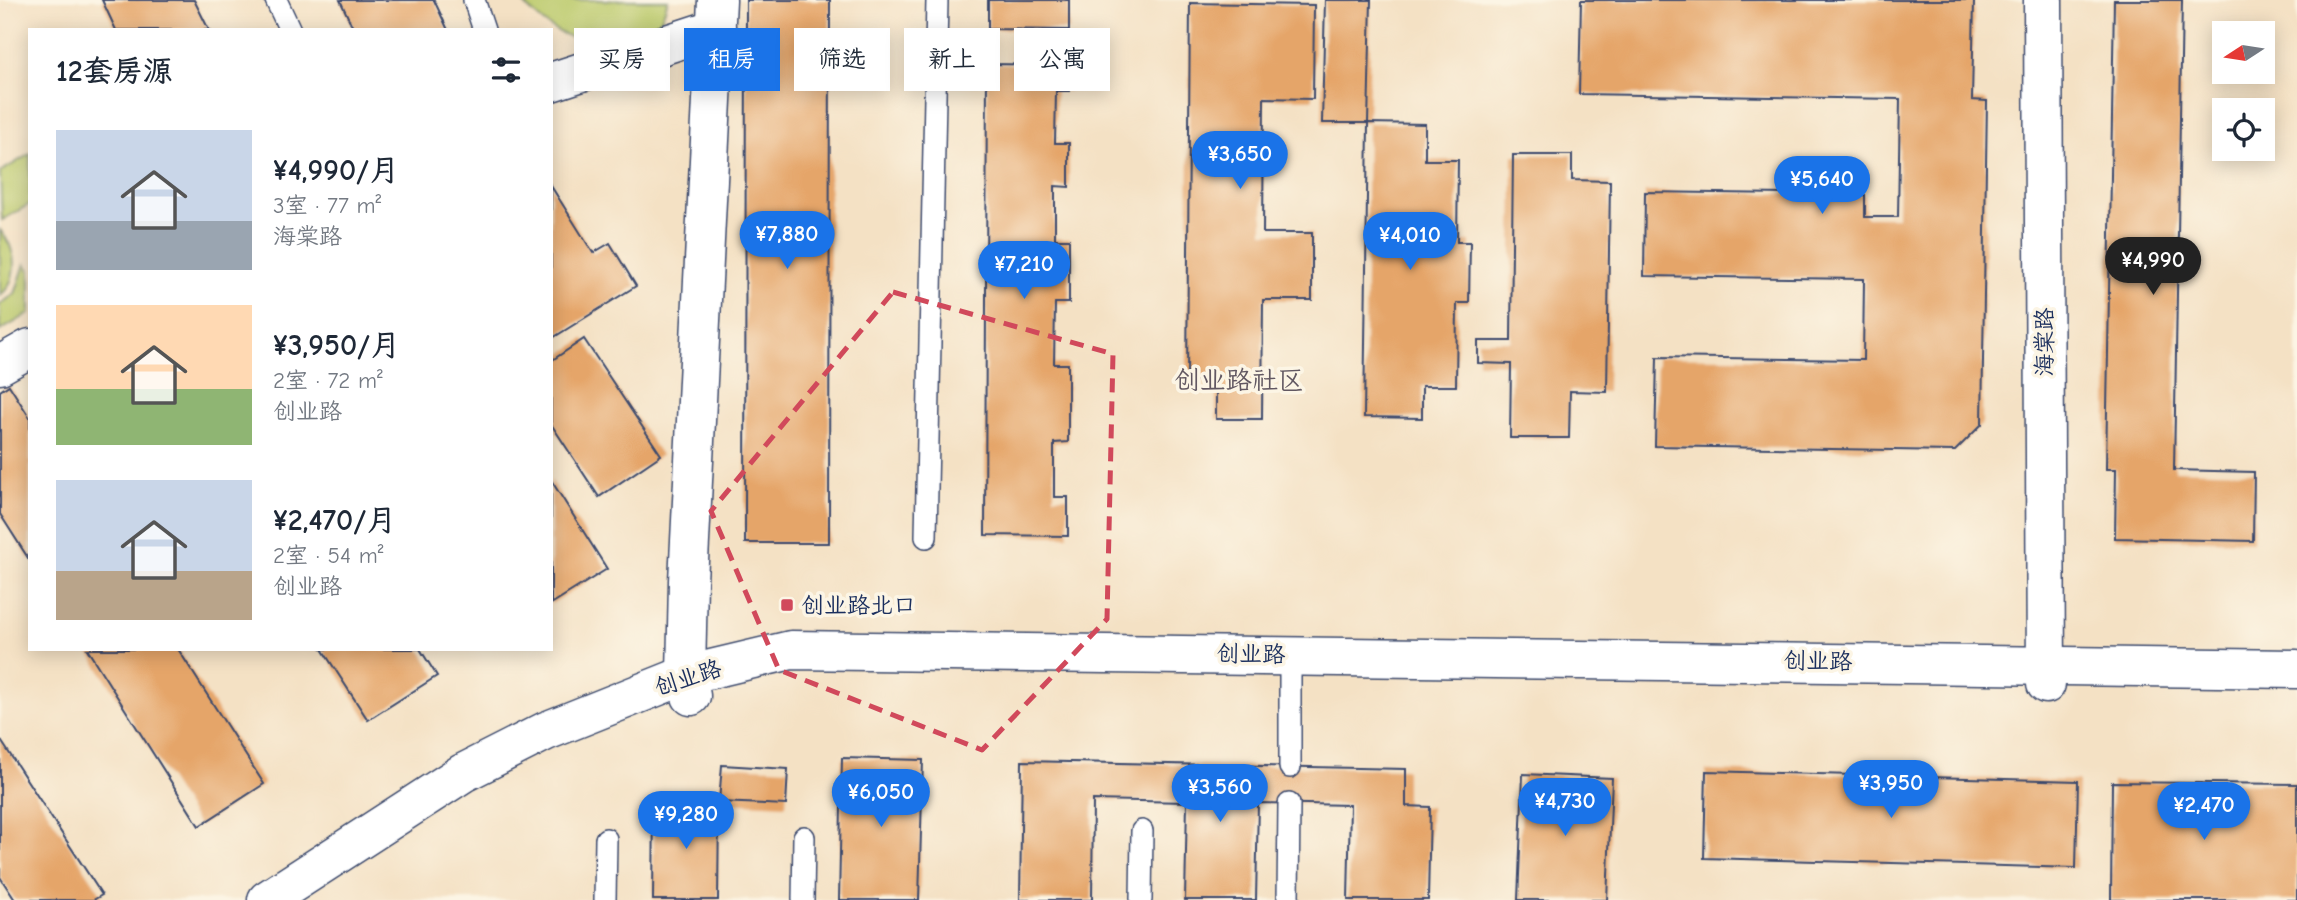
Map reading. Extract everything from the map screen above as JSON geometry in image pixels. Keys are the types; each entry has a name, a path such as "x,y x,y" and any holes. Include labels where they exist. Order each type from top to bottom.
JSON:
{"street":[{"name":"海棠路","path":"2043,0 2045,674"},
{"path":"553,81 716,14 688,685"},
{"path":"0,365 28,349"},
{"name":"创业路","path":"267,900 463,773 546,731 791,650 1290,665 2045,674 2297,669"},
{"name":"创业路","path":"2045,674 2297,688"},
{"name":"创业路","path":"308,900 475,790 688,685"}],"lane":[{"path":"276,0 289,28"},
{"path":"474,0 484,28"},
{"path":"926,537 937,0"},
{"path":"1290,665 1290,767"},
{"path":"1288,900 1289,804"},
{"path":"1141,900 1142,831"},
{"path":"803,900 804,837"},
{"path":"605,900 606,839"}],"highlighted area":[{"path":"893,292 1113,354 1107,619 982,750 779,670 711,511"}],"green space":[{"path":"519,0 668,0 659,23 653,28 574,28 574,38 545,23"},
{"path":"28,155 28,205 2,220 0,172"},
{"path":"0,230 10,246 14,263 11,281 0,296"},
{"path":"25,264 28,268 28,314 0,331 0,304 15,294"}],"building":[{"path":"102,0 194,0 208,28 115,28"},
{"path":"340,0 434,0 447,28 353,28"},
{"path":"746,0 830,0 830,28 794,28 794,91 830,91 829,543 745,543 746,91 780,91 780,28 746,28"},
{"path":"988,0 1069,0 1069,28 988,28"},
{"path":"1325,0 1371,0 1368,123 1322,123"},
{"path":"1581,0 1974,0 1972,100 1987,101 1982,424 1955,451 1655,446 1657,357 1863,360 1864,279 1644,276 1645,192 1865,195 1865,217 1898,217 1900,99 1579,94"},
{"path":"2114,0 2182,0 2174,470 2254,472 2253,541 2115,538 2116,469 2106,469"},
{"path":"1190,3 1314,5 1313,99 1264,98 1263,233 1312,233 1312,300 1263,300 1262,419 1216,419 1216,380 1187,380"},
{"path":"1000,64 1014,64 1014,91 1056,91 1055,143 1069,143 1069,187 1055,186 1055,239 1069,239 1069,303 1055,303 1054,364 1068,364 1068,442 1054,443 1054,497 1068,497 1068,536 985,535 987,91 1000,91"},
{"path":"1368,123 1425,124 1425,160 1458,160 1457,242 1470,242 1469,303 1457,303 1456,386 1422,386 1422,418 1364,417"},
{"path":"1513,155 1572,155 1572,180 1610,181 1607,392 1570,391 1569,438 1510,438 1511,364 1478,363 1478,341 1511,341"},
{"path":"553,189 593,253 610,243 636,286 553,338"},
{"path":"584,339 661,455 599,497 553,427 553,360"},
{"path":"9,385 28,415 28,558 0,514 0,391"},
{"path":"553,483 607,569 553,603"},
{"path":"88,651 179,651 264,784 199,826"},
{"path":"323,651 421,651 437,676 368,720"},
{"path":"0,739 102,895 93,900 15,900 0,877"},
{"path":"842,758 923,760 919,900 839,900"},
{"path":"1022,761 1406,769 1406,806 1430,807 1428,900 1348,900 1350,805 1258,803 1256,900 1185,900 1187,802 1093,800 1092,900 1020,900"},
{"path":"722,765 788,769 786,805 719,802"},
{"path":"1706,771 2078,781 2076,868 1704,858"},
{"path":"1523,774 1612,778 1607,900 1518,900"},
{"path":"2112,782 2297,784 2297,900 2111,900"},
{"path":"719,802 718,900 653,900 654,803"}],"place":[{"name":"创业路北口","path":"787,605"}],"district":[{"name":"创业路社区","path":"1239,381"}]}
